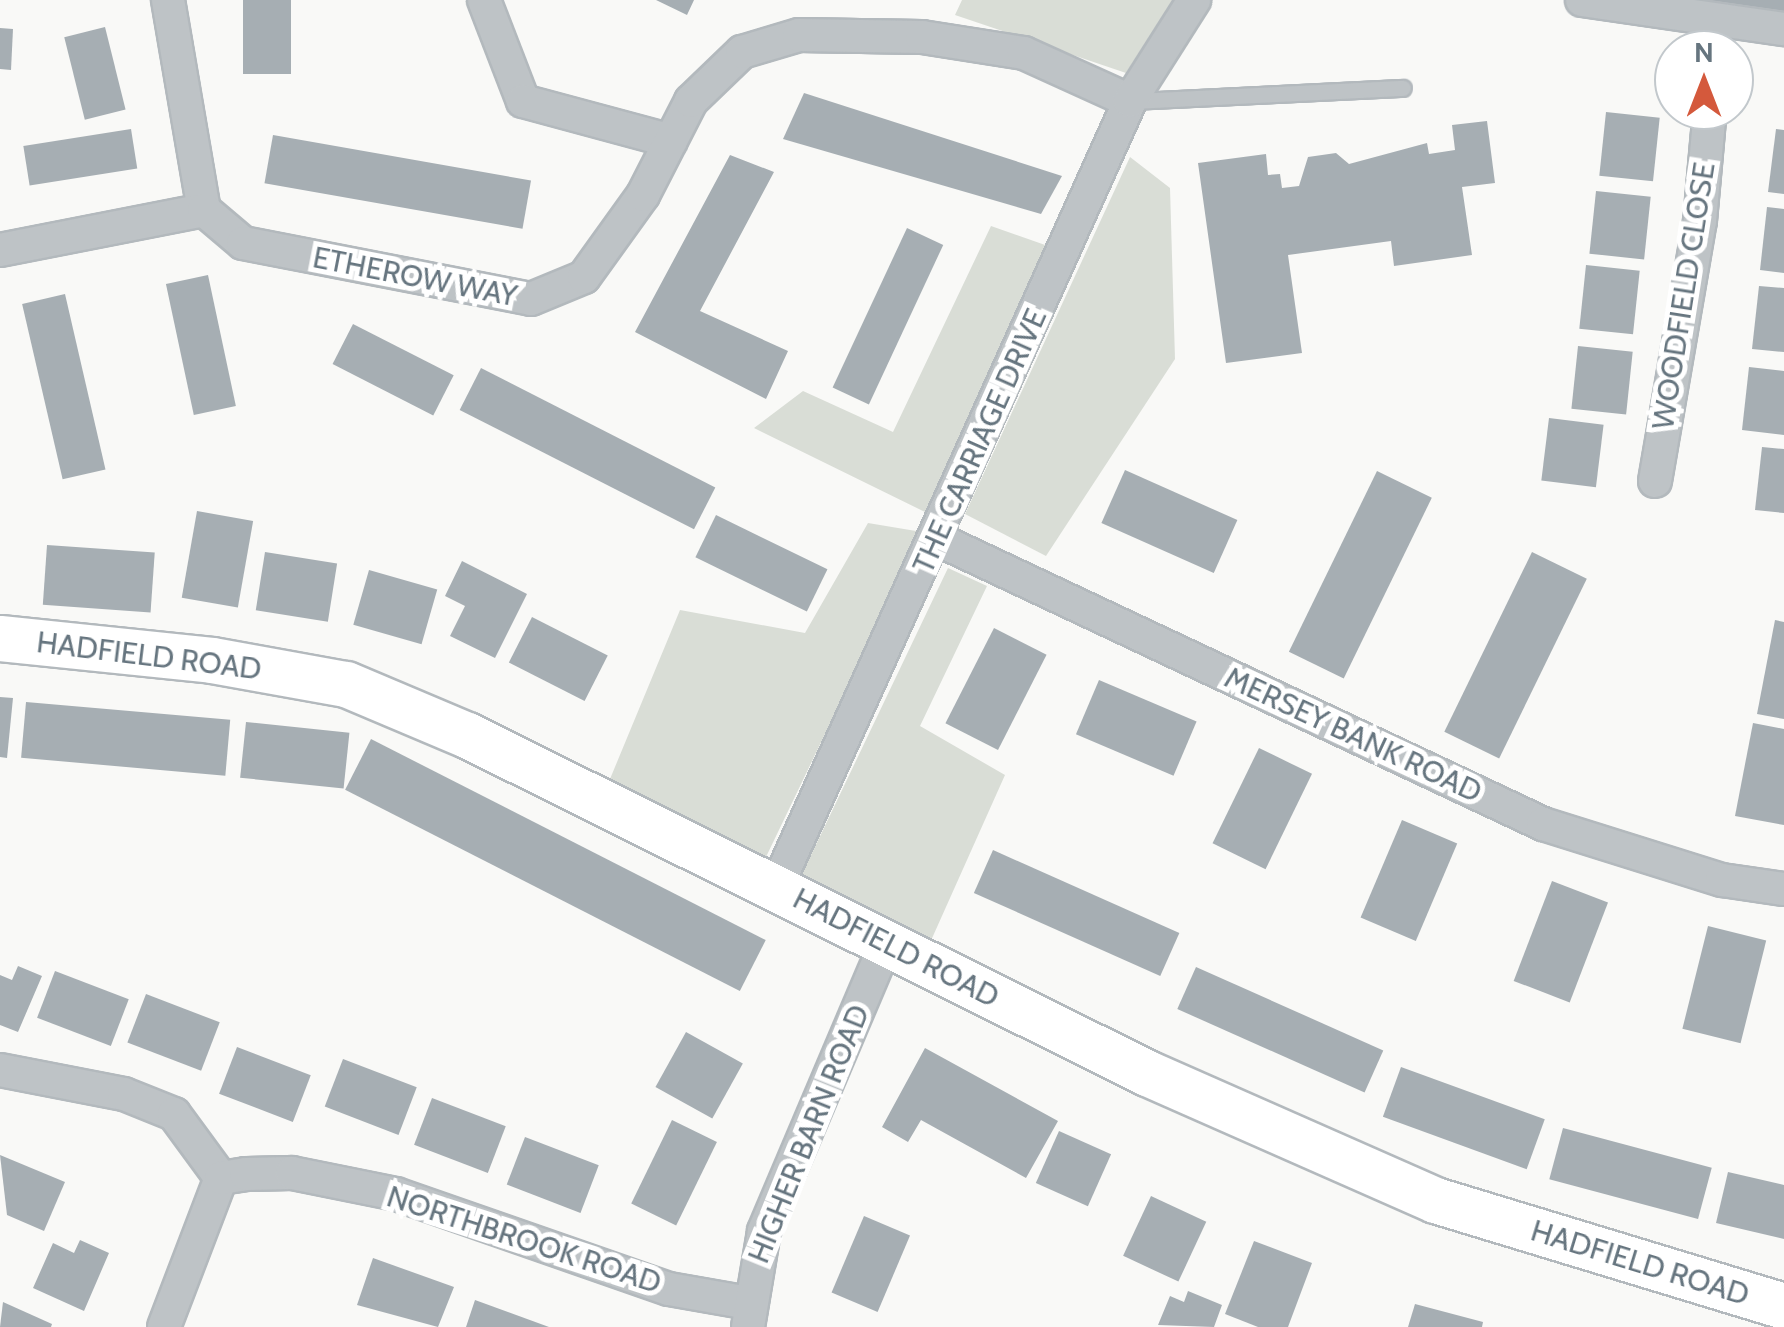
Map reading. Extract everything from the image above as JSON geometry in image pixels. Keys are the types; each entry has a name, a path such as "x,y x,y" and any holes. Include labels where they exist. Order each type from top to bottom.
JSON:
{"street":[{"path":"0,250 204,210 168,0"},
{"path":"484,0 523,101 671,140"},
{"name":"THE CARRIAGE DRIVE","path":"776,888 938,540 1130,101 1194,0"},
{"path":"1582,0 1691,30"},
{"path":"1754,33 1784,29"},
{"name":"ETHEROW WAY","path":"204,210 243,242 532,299 584,277 617,237 691,101 742,52 799,35 922,37 1024,54 1130,101"},
{"name":"WOODFIELD CLOSE","path":"1655,481 1700,221 1708,130"},
{"name":"MERSEY BANK ROAD","path":"938,540 1543,824 1722,880 1784,889"},
{"name":"HADFIELD ROAD","path":"0,638 212,660 346,684 776,888 1147,1073 1435,1200 1784,1306"},
{"name":"HIGHER BARN ROAD","path":"749,1315 764,1230 886,944"},
{"path":"0,1070 124,1094 174,1114 221,1178 164,1327"},
{"name":"NORTHBROOK ROAD","path":"221,1178 292,1173 396,1194 749,1315"}],"lane":[{"path":"1130,101 1403,88"}],"shaded area":[{"path":"962,0 1173,0 1126,73 955,15"},
{"path":"1130,157 1170,188 1175,359 1046,556 965,514"},
{"path":"991,226 1048,246 925,512 754,428 803,391 893,432"},
{"path":"868,523 922,532 766,857 610,779 680,610 805,633"},
{"path":"948,568 987,586 920,726 1005,775 929,945 801,876"}],"building":[{"path":"243,0 291,0 291,74 243,74"},
{"path":"656,0 694,0 687,15"},
{"path":"1662,0 1784,0 1784,22"},
{"path":"105,27 126,109 85,120 64,37"},
{"path":"0,28 13,29 11,70 0,69"},
{"path":"804,93 1062,176 1041,214 783,139"},
{"path":"1606,112 1654,117 1654,130 1658,130 1653,181 1599,176"},
{"path":"1487,121 1495,183 1462,187 1472,255 1394,266 1391,241 1288,255 1302,353 1226,363 1198,163 1266,154 1268,175 1280,174 1282,188 1299,186 1308,157 1336,153 1349,164 1427,143 1429,154 1455,150 1452,125"},
{"path":"131,129 137,169 30,186 23,146"},
{"path":"1776,129 1784,130 1784,194 1768,192"},
{"path":"273,135 531,180 523,229 264,183"},
{"path":"730,155 774,172 700,311 788,351 766,399 635,332"},
{"path":"1596,191 1651,197 1644,259 1589,254"},
{"path":"1767,207 1784,209 1784,273 1760,270"},
{"path":"907,228 943,245 869,404 833,388"},
{"path":"1586,265 1640,271 1633,334 1579,329"},
{"path":"208,275 236,406 194,415 166,284"},
{"path":"1759,286 1784,288 1784,352 1752,349"},
{"path":"65,294 105,469 63,479 22,304"},
{"path":"353,324 454,375 433,415 333,364"},
{"path":"1578,346 1633,352 1626,414 1571,409"},
{"path":"1749,367 1784,371 1784,435 1742,430"},
{"path":"481,368 715,487 694,529 460,410"},
{"path":"1549,418 1604,425 1596,487 1541,481"},
{"path":"1762,447 1784,449 1784,513 1755,510"},
{"path":"1125,470 1237,520 1214,573 1101,523"},
{"path":"1377,471 1432,498 1344,678 1289,652"},
{"path":"197,511 253,521 238,608 182,598"},
{"path":"716,515 827,569 807,612 695,557"},
{"path":"47,545 155,553 151,612 43,605"},
{"path":"265,552 337,563 328,622 256,610"},
{"path":"1532,552 1587,579 1499,758 1444,732"},
{"path":"462,561 527,594 495,658 450,636 465,606 445,596"},
{"path":"369,570 437,590 422,644 353,625"},
{"path":"532,617 608,656 585,701 509,662"},
{"path":"1775,620 1784,622 1784,719 1757,714"},
{"path":"994,628 1047,655 998,750 945,723"},
{"path":"1099,680 1197,721 1174,776 1076,734"},
{"path":"0,697 13,698 7,758 0,757"},
{"path":"26,702 230,720 225,776 21,758"},
{"path":"246,722 349,733 344,789 240,778"},
{"path":"1753,723 1784,729 1784,825 1735,816"},
{"path":"371,739 766,940 740,991 345,790"},
{"path":"1259,748 1312,774 1266,869 1213,843"},
{"path":"1402,820 1457,843 1416,941 1361,918"},
{"path":"993,850 1179,933 1160,976 974,893"},
{"path":"1552,881 1608,903 1570,1002 1514,981"},
{"path":"1708,926 1766,941 1741,1043 1682,1029"},
{"path":"18,966 42,976 18,1032 0,1025 0,975 12,980"},
{"path":"1196,967 1383,1050 1365,1092 1177,1009"},
{"path":"55,971 129,999 111,1046 37,1018"},
{"path":"146,994 220,1022 201,1071 127,1043"},
{"path":"686,1032 743,1064 712,1119 655,1087"},
{"path":"237,1047 311,1075 293,1122 219,1094"},
{"path":"925,1048 1058,1121 1026,1178 921,1120 908,1142 882,1127"},
{"path":"343,1059 417,1087 398,1135 325,1107"},
{"path":"1401,1067 1545,1119 1527,1169 1383,1117"},
{"path":"432,1098 506,1126 488,1173 414,1145"},
{"path":"672,1120 717,1142 676,1226 631,1204"},
{"path":"1563,1128 1712,1168 1698,1219 1549,1179"},
{"path":"1059,1131 1111,1154 1088,1206 1036,1183"},
{"path":"525,1137 599,1165 580,1213 507,1185"},
{"path":"0,1155 65,1182 44,1231 7,1215"},
{"path":"1728,1172 1784,1185 1784,1239 1716,1223"},
{"path":"1151,1196 1206,1222 1178,1282 1123,1256"},
{"path":"864,1216 910,1236 878,1312 832,1292"},
{"path":"80,1240 109,1253 84,1311 33,1288 53,1243 74,1253"},
{"path":"1254,1241 1312,1263 1288,1327 1258,1327 1225,1314"},
{"path":"373,1258 454,1287 438,1327 357,1305"},
{"path":"1188,1291 1222,1305 1214,1327 1158,1325 1170,1296 1184,1302"},
{"path":"475,1300 549,1327 466,1327"},
{"path":"3,1302 52,1324 51,1327 0,1327"},
{"path":"1415,1304 1483,1322 1482,1327 1408,1327"}]}
